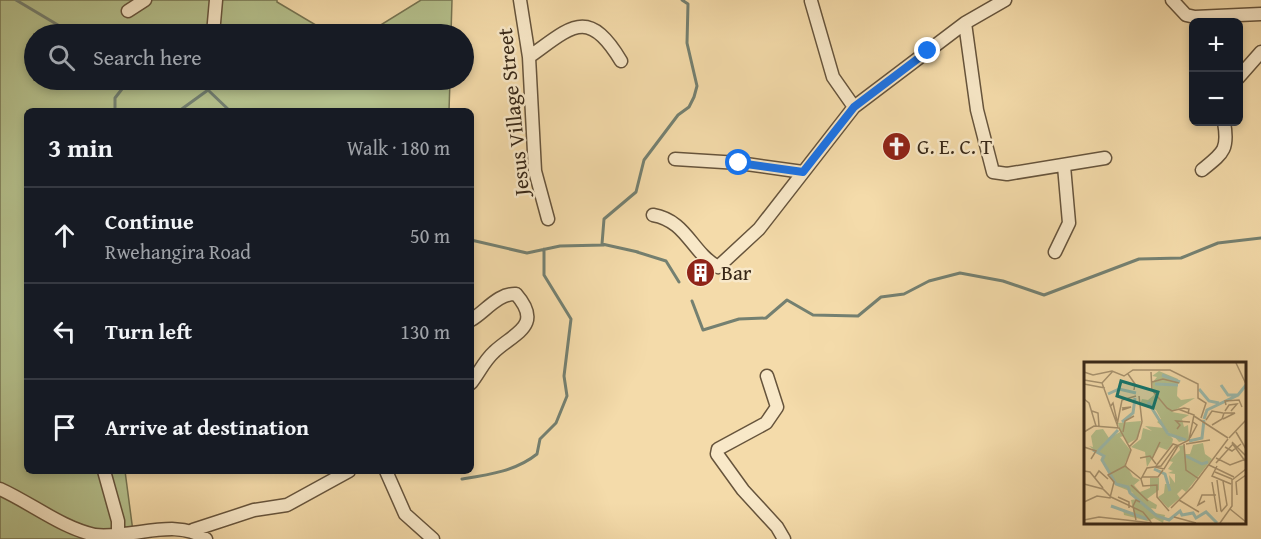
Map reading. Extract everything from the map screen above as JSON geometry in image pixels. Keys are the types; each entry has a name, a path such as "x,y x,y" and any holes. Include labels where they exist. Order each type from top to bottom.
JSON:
{"street":[{"path":"128,11 146,0"},
{"path":"214,24 216,0"},
{"name":"Jesus Village Street","path":"520,0 529,57 535,171 548,219"},
{"path":"653,215 674,221 708,261 718,267 759,229 854,107 965,23 1005,0"},
{"path":"1172,0 1186,15 1195,17 1261,14"},
{"path":"811,1 833,77 854,107"},
{"path":"965,23 977,110 993,172 1007,174 1105,158"},
{"path":"529,57 558,34 584,27 605,36 621,61"},
{"path":"1243,73 1261,52"},
{"path":"1202,170 1223,153 1227,141 1225,126"},
{"path":"675,159 739,163 803,172"},
{"path":"1055,252 1069,223 1064,166"},
{"path":"474,318 500,298 511,294 516,294 522,301 527,316 523,330 492,353 474,378"},
{"path":"767,376 777,407 772,416 766,423 718,449 717,454 784,539"},
{"path":"105,474 118,521 118,537"},
{"path":"0,489 69,525 94,535 135,537 170,530 193,530 254,510 287,505 344,474"},
{"path":"387,474 405,514 433,539"},
{"path":"193,530 206,539"}],"green space":[{"path":"0,0 277,0 314,24 24,24 24,90 450,90 449,108 24,108 24,474 125,474 134,539 0,539"},
{"path":"421,0 452,0 451,24 382,24"}],"waterway":[{"path":"16,0 56,24"},
{"path":"638,252 602,244 604,219 636,192 644,160 678,115 689,107 694,97 697,86 687,43 688,4 682,0"},
{"path":"115,108 115,98 121,90"},
{"path":"183,108 208,90"},
{"path":"208,90 227,108"},
{"path":"692,301 703,330 739,319 766,318 787,300 813,315 858,316 881,297 904,294 929,281 960,273 1003,281 1044,295 1139,259 1181,258 1218,243 1261,238"},
{"path":"474,241 527,253 560,246 604,245"},
{"path":"462,479 511,468 537,454 540,439 556,423 567,396 564,376 571,319 544,275 544,249"},
{"path":"637,252 666,261 679,282"}],"place":[{"name":"G. E. C. T","path":"896,146"},
{"name":"Bar","path":"700,272"}],"route":[{"path":"739,163 803,172 854,107 928,51"}]}
